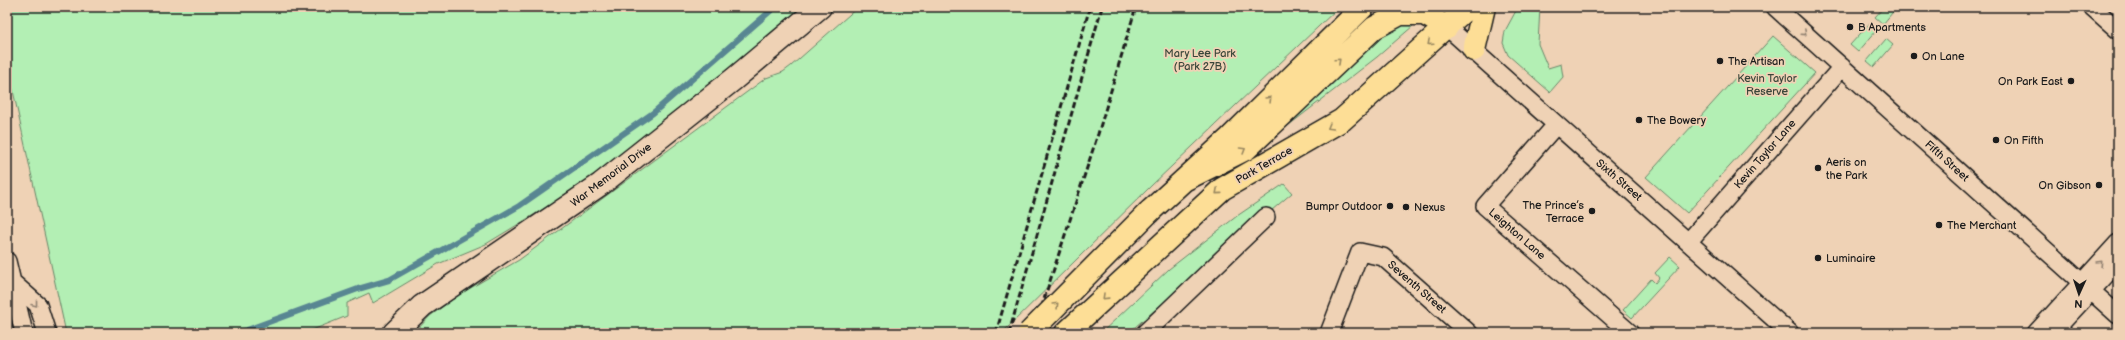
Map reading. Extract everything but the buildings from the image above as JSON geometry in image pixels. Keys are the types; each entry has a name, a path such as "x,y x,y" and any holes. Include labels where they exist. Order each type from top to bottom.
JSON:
{"highway":[{"path":"1029,333 1148,212 1230,138 1363,7"},
{"name":"Park Terrace","path":"1066,333 1222,189 1342,120 1468,7"},
{"path":"1474,50 1484,7"},
{"path":"1184,180 1246,149 1374,28 1400,14 1424,14 1447,27"}],"street":[{"name":"War Memorial Drive","path":"394,333 422,306 601,184 734,79 820,7"},
{"name":"Fifth Street","path":"1775,7 2118,315"},
{"path":"2092,7 2118,30"},
{"name":"Sixth Street","path":"1447,27 1556,125 1689,241 1790,333"},
{"name":"Kevin Taylor Lane","path":"1689,241 1842,67"},
{"name":"Leighton Lane","path":"1556,125 1485,206 1630,333"},
{"path":"1145,333 1266,217"},
{"path":"2052,333 2118,243"},
{"name":"Seventh Street","path":"1330,333 1360,252 1383,257 1469,333"},
{"path":"7,261 24,333"},
{"path":"2036,333 2086,286 2118,262"},
{"path":"12,282 38,305 47,333"}],"green space":[{"path":"7,7 804,7 699,93 576,189 486,244 438,264 373,303 369,293 347,303 347,316 305,333 66,333 7,63"},
{"name":"Mary Lee Park (Park 27B)","path":"858,7 1339,7 1152,185 1002,333 414,333 430,316 460,294 519,260 766,78 783,72"},
{"path":"1518,7 1540,7 1538,44 1548,68 1561,64 1563,77 1550,92 1508,55 1503,43 1505,31"},
{"path":"1884,7 1897,7 1883,24 1875,17"},
{"path":"1407,19 1413,26 1377,57 1280,132 1382,29"},
{"path":"1870,23 1877,30 1858,52 1850,45"},
{"name":"Kevin Taylor Reserve","path":"1773,36 1815,73 1687,213 1646,177"},
{"path":"1886,39 1893,45 1874,67 1867,61"},
{"path":"1284,184 1292,193 1128,333 1101,333 1169,269 1237,216"},
{"path":"1670,257 1680,266 1632,318 1623,310 1651,279 1655,283 1659,278 1655,273"}],"waterway":[{"path":"239,333 358,289 389,280 519,206 653,113 775,7"}],"railway":[{"path":"996,333 1090,7"},
{"path":"1009,333 1102,7"},
{"path":"1033,333 1098,134 1136,7"}],"place":[{"name":"B Apartments","path":"1850,27"},
{"name":"On Lane","path":"1914,56"},
{"name":"The Artisan","path":"1720,61"},
{"name":"On Park East","path":"2071,81"},
{"name":"The Bowery","path":"1639,120"},
{"name":"On Fifth","path":"1996,140"},
{"name":"Aeris on the Park","path":"1818,168"},
{"name":"On Gibson","path":"2099,185"},
{"name":"Bumpr Outdoor","path":"1390,206"},
{"name":"Nexus","path":"1406,207"},
{"name":"The Prince’s Terrace","path":"1592,211"},
{"name":"The Merchant","path":"1939,225"},
{"name":"Luminaire","path":"1818,258"}]}
